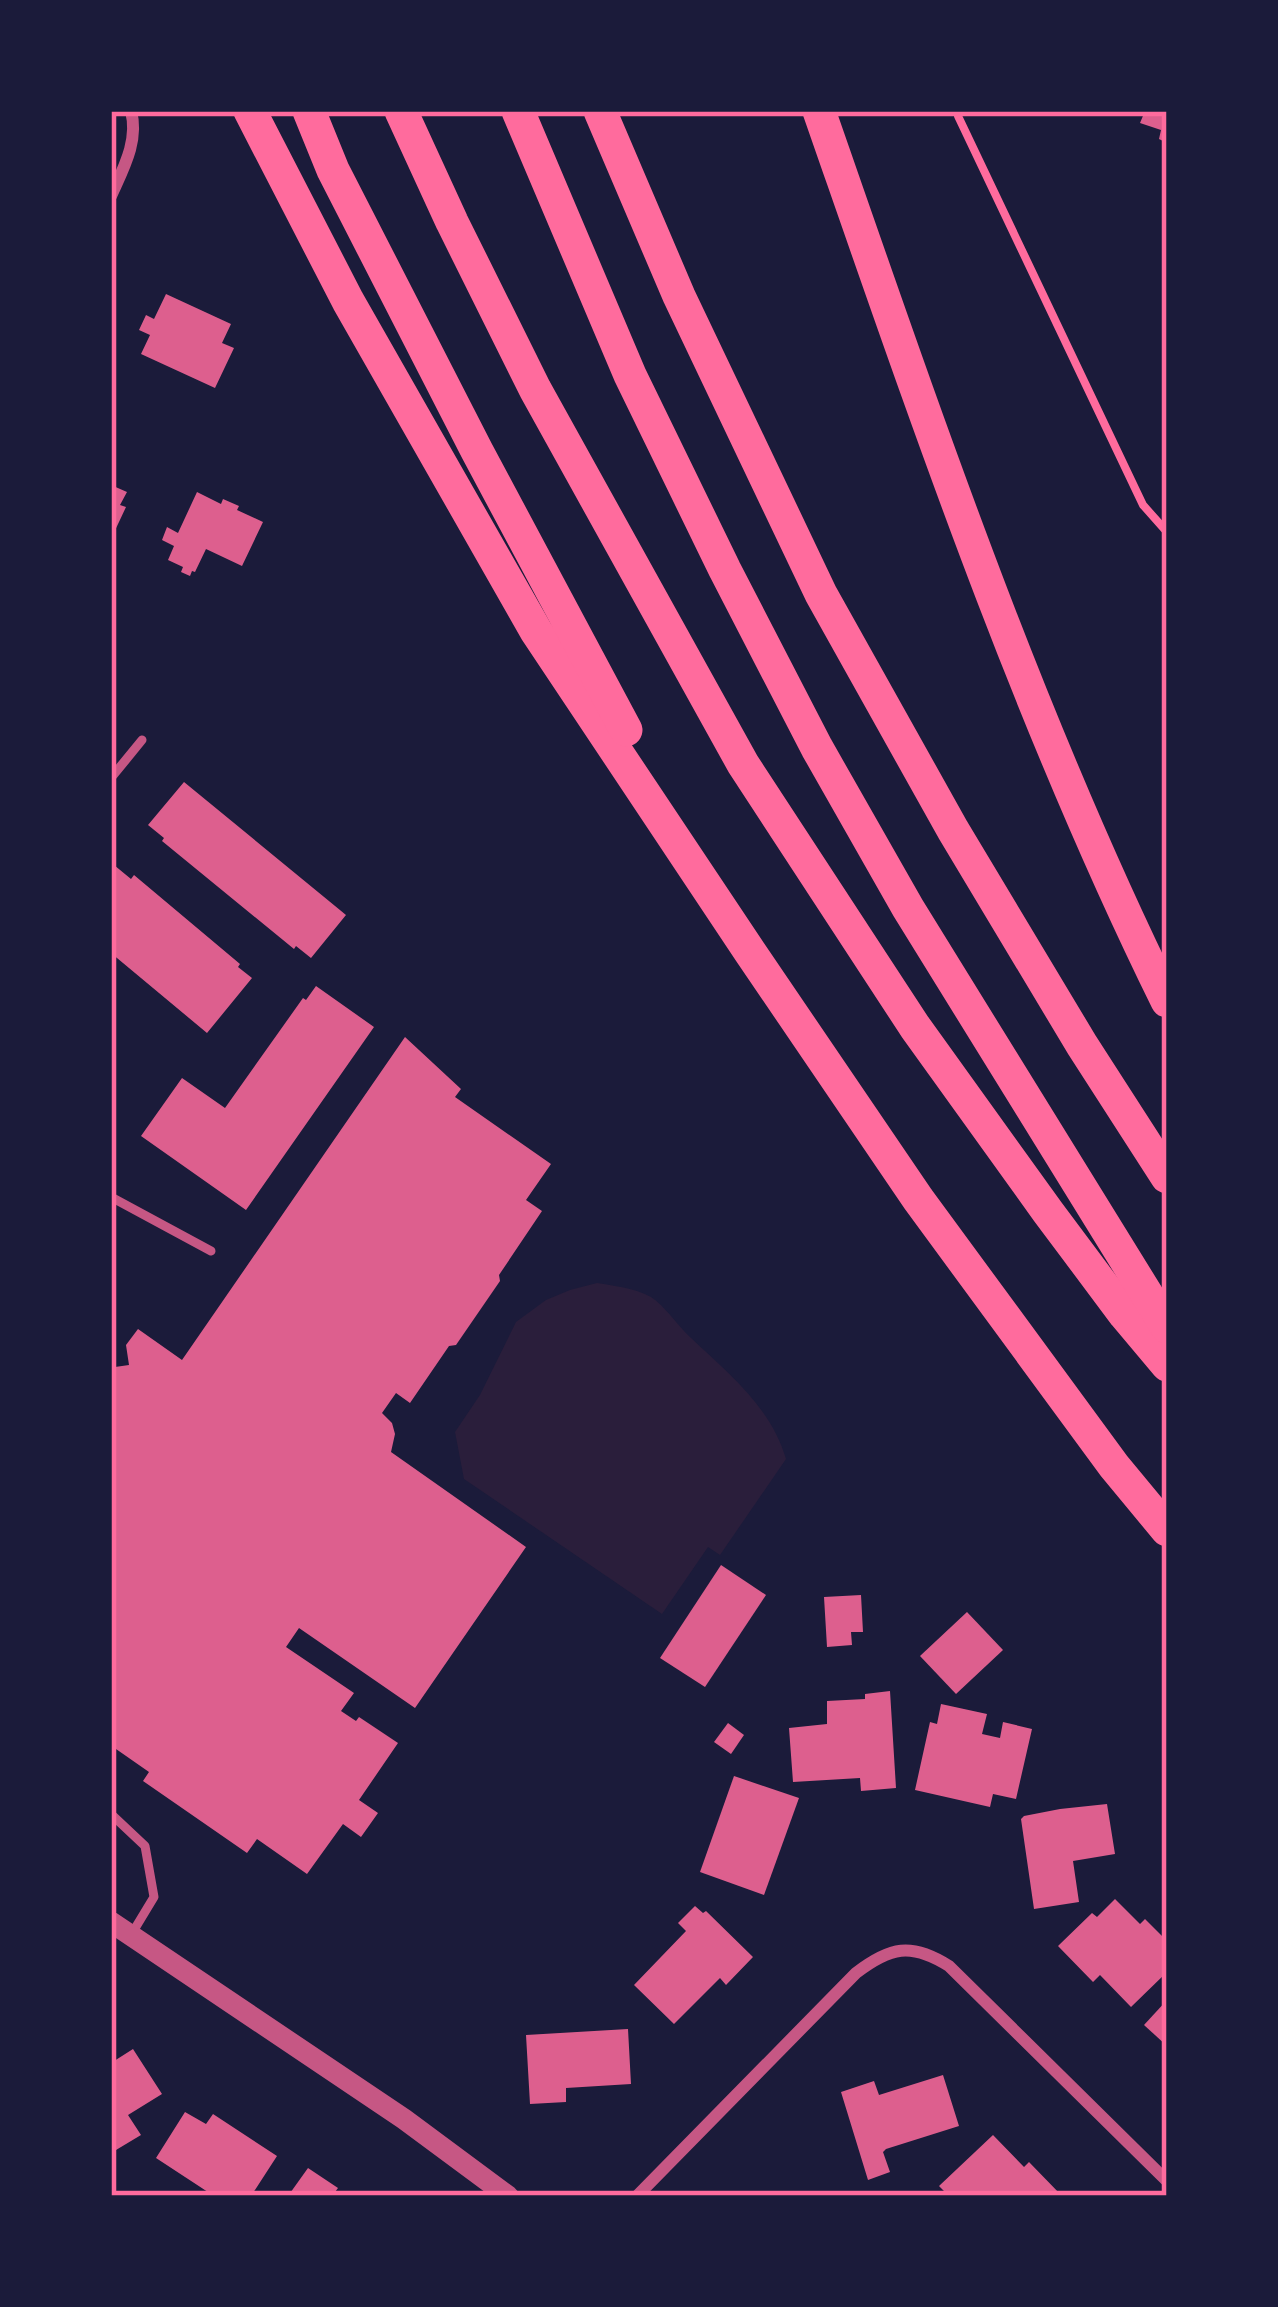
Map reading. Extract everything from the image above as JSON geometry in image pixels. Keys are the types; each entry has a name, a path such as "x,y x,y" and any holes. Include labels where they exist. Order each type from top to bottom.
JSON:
{"highway":[{"path":"250,111 348,301 536,631 918,1199 1114,1466 1167,1530"},
{"path":"309,111 333,170 488,471 749,952"},
{"path":"401,111 535,389 743,764 915,1028 1125,1315 1167,1365"},
{"path":"518,111 640,394 817,748 933,948 1167,1327"},
{"path":"600,111 679,296 821,594 953,830 1167,1177"},
{"path":"819,111 1007,635 1167,1001"}],"street":[{"path":"111,196 130,154 131,111"},
{"path":"111,1922 404,2119 508,2196"},
{"path":"637,2196 856,1973 879,1956 902,1949 928,1953 949,1966 1167,2181"}],"lane":[{"path":"111,778 142,740"},
{"path":"111,1197 211,1251"},
{"path":"111,1814 145,1846 154,1897 130,1935"}],"path":[{"path":"960,111 958,116 1143,505 1167,532"}],"shaded area":[{"path":"597,1283 638,1291 662,1306 759,1407 786,1459 720,1555 708,1547 662,1614 464,1479 455,1432 480,1395 516,1322 546,1300"}],"building":[{"path":"1145,111 1167,111 1167,143 1159,139 1161,130 1140,123"},
{"path":"166,294 231,324 222,343 234,348 215,388 141,354 150,335 139,330 146,315 154,319"},
{"path":"111,485 127,492 120,505 126,507 111,539"},
{"path":"197,492 221,504 223,499 239,506 237,510 263,522 242,566 206,549 190,576 168,560 174,546 162,540 167,527 178,533"},
{"path":"184,782 346,915 311,958 294,949 148,825"},
{"path":"114,865 131,879 134,875 252,978 207,1033 111,953"},
{"path":"316,986 374,1027 246,1210 141,1136 182,1078 225,1108"},
{"path":"405,1037 461,1089 455,1097 551,1164 526,1200 542,1211 499,1275 500,1281 410,1403 396,1393 382,1413 395,1434 391,1452 526,1547 415,1708 299,1628 286,1647 354,1693 341,1711 398,1743 359,1800 378,1813 361,1837 343,1824 307,1874 257,1839 247,1853 143,1781 149,1772 116,1749 111,1756 111,1359 115,1367 129,1365 126,1345 138,1329 182,1360"},
{"path":"721,1565 766,1595 705,1687 660,1658"},
{"path":"861,1595 863,1632 851,1632 852,1645 827,1647 824,1597"},
{"path":"967,1612 1003,1650 956,1694 920,1656"},
{"path":"890,1691 896,1788 861,1791 860,1778 793,1782 789,1728 827,1724 827,1701 865,1699 865,1694"},
{"path":"941,1704 987,1714 982,1734 1000,1738 1003,1722 1032,1729 1016,1799 993,1794 990,1807 915,1790 930,1722 937,1724"},
{"path":"728,1723 744,1735 731,1754 714,1742"},
{"path":"734,1776 799,1798 764,1895 700,1872"},
{"path":"1107,1804 1115,1854 1073,1861 1079,1902 1034,1909 1021,1819"},
{"path":"1115,1899 1140,1924 1145,1919 1167,1941 1167,1972 1131,2007 1100,1975 1093,1982 1058,1946 1092,1913 1097,1917"},
{"path":"695,1906 753,1957 726,1985 720,1978 674,2024 634,1985 686,1931 678,1923"},
{"path":"1167,2000 1167,2046 1144,2025"},
{"path":"628,2029 631,2084 566,2088 566,2102 530,2104 526,2035"},
{"path":"133,2049 162,2094 128,2115 141,2135 111,2153 111,2063"},
{"path":"943,2075 959,2126 886,2149 890,2172 868,2180 841,2092 874,2081 879,2095"},
{"path":"185,2112 206,2124 213,2114 277,2156 251,2196 214,2196 156,2158"},
{"path":"993,2135 1024,2167 1029,2162 1062,2196 949,2196 939,2186"},
{"path":"308,2168 338,2188 332,2196 288,2196"}]}
